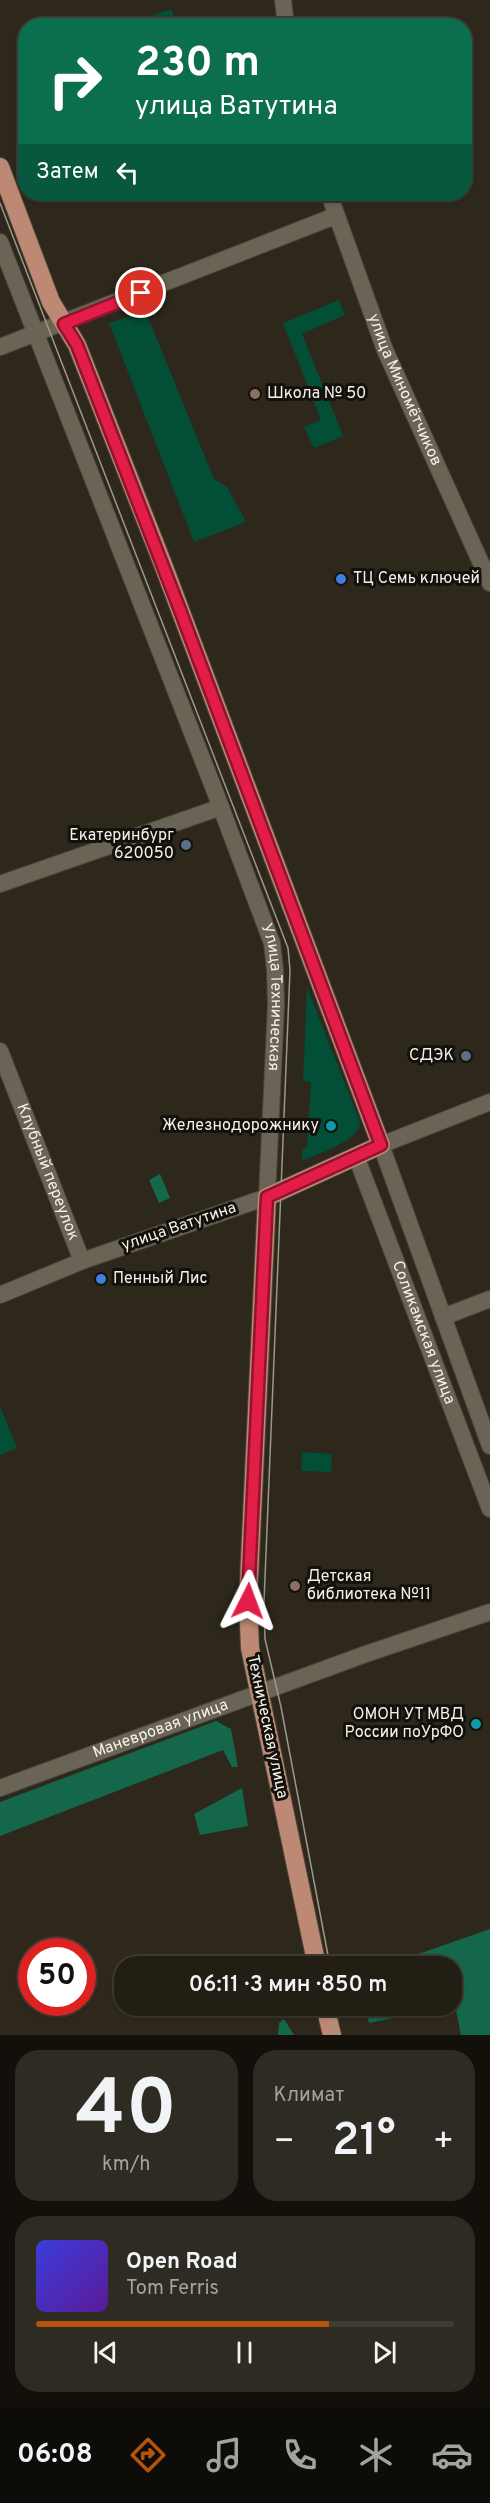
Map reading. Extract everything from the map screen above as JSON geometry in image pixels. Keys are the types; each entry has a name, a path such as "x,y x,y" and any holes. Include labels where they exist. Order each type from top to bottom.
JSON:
{"main road":[{"path":"0,167 51,302 77,345 178,604 381,1145"},
{"name":"улица Ватутина","path":"267,1197 381,1145"},
{"name":"Техническая улица","path":"267,1197 248,1601 250,1648 315,1956"},
{"path":"328,2016 332,2035"}],"street":[{"path":"283,0 285,18"},
{"name":"улица Миномётчиков","path":"331,201 385,350 490,583"},
{"path":"0,347 64,324 335,216"},
{"name":"Улица Техническая","path":"0,242 272,943 275,970 267,1197"},
{"path":"0,884 221,807"},
{"name":"Клубный переулок","path":"0,1051 82,1261"},
{"name":"улица Ватутина","path":"381,1145 490,1102"},
{"name":"Соликамская улица","path":"381,1145 490,1446"},
{"name":"Соликамская улица","path":"356,1156 490,1509"},
{"name":"улица Ватутина","path":"0,1295 82,1261 267,1197"},
{"path":"443,1317 490,1299"},
{"name":"Маневровая улица","path":"0,1788 261,1692 490,1612"}],"green space":[{"path":"171,9 174,18 145,18"},
{"path":"339,300 345,315 302,334 343,436 314,448 304,427 321,420 283,323"},
{"path":"145,310 214,479 227,487 246,522 194,542 109,323"},
{"path":"307,987 360,1122 358,1129 346,1141 302,1161 302,1150 307,1147 311,1082 303,1081"},
{"path":"160,1174 170,1198 159,1203 149,1180"},
{"path":"0,1406 17,1448 0,1455"},
{"path":"302,1452 332,1454 331,1472 301,1471"},
{"path":"216,1721 231,1729 238,1767 232,1767 223,1750 0,1836 0,1802"},
{"path":"242,1788 248,1826 200,1835 194,1814"},
{"path":"490,1929 490,2035 461,2035 457,2016 462,2016 462,1956 413,1956"},
{"path":"367,2016 402,2016 369,2023"},
{"path":"284,2019 294,2035 278,2035 279,2023"}],"tram line":[{"path":"0,203 288,948 290,970 264,1602 265,1639 281,1707 328,1956"},
{"path":"333,2016 337,2035"}],"place":[{"name":"Школа № 50","path":"255,394"},
{"name":"ТЦ Семь ключей","path":"341,579"},
{"name":"Екатеринбург 620050","path":"186,845"},
{"name":"СДЭК","path":"466,1056"},
{"name":"Железнодорожнику","path":"331,1126"},
{"name":"Пенный Лис","path":"101,1279"},
{"name":"Детская библиотека №11","path":"295,1586"},
{"name":"ОМОН УТ МВД России поУрФО","path":"476,1724"}],"route":[{"path":"141,293 64,324 77,345 164,567 381,1145 267,1197 248,1601"}]}
